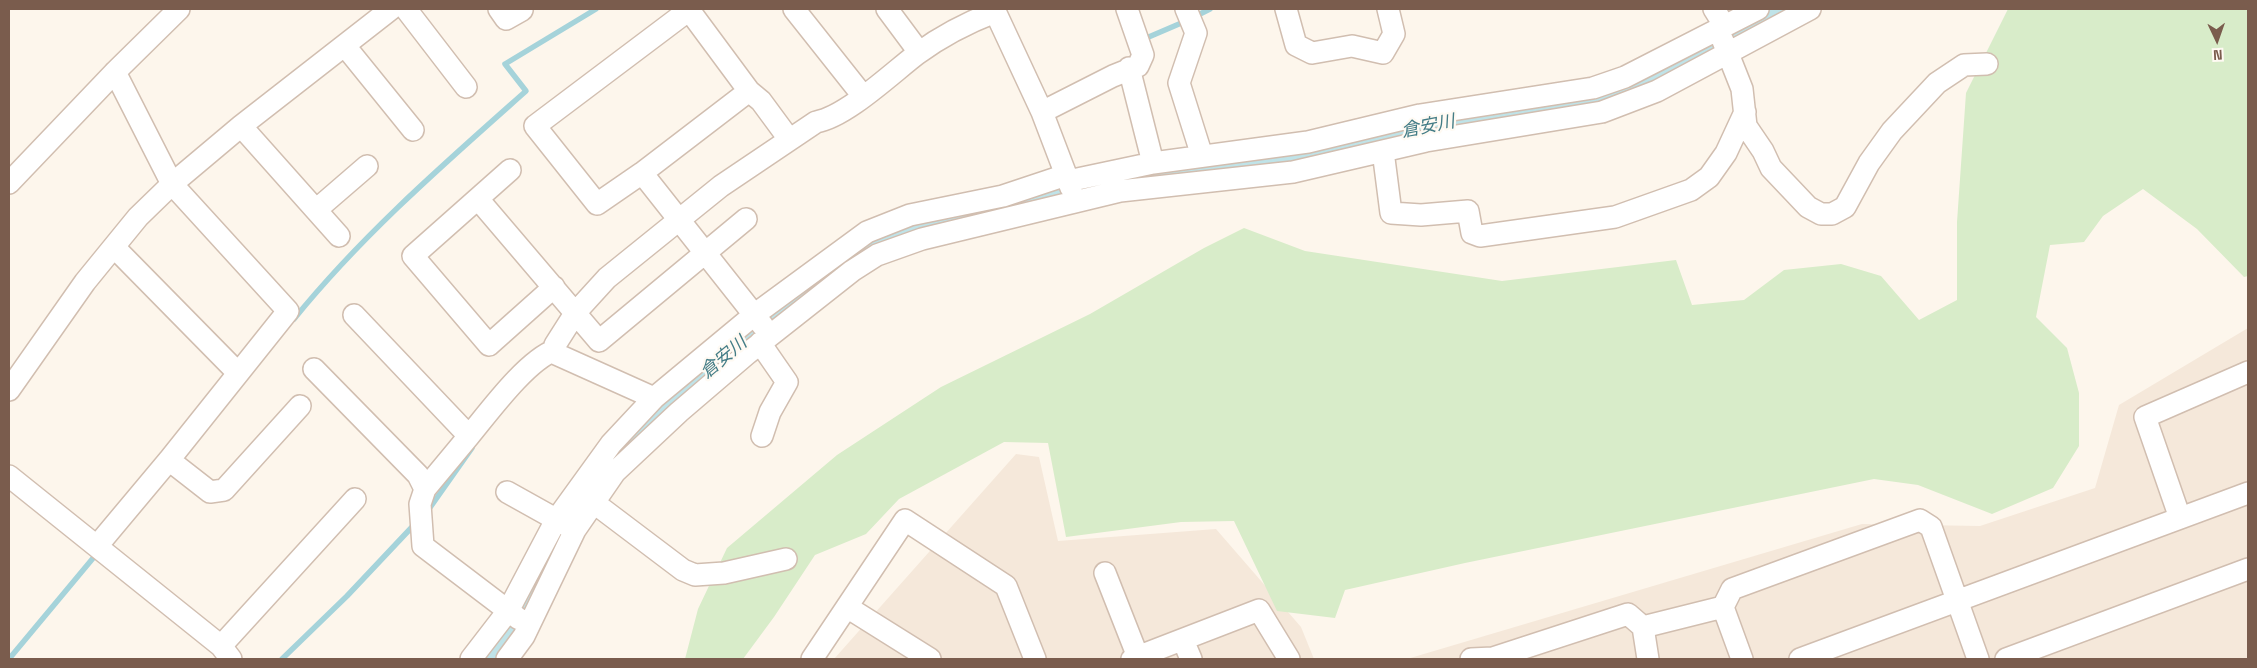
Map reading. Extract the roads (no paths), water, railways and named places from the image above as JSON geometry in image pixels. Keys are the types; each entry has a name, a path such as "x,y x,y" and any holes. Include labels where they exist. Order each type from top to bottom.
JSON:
{"street":[{"path":"9,183 118,76 179,9"},
{"path":"9,390 85,282 138,217 172,184 241,126 391,9"},
{"path":"406,9 466,87"},
{"path":"499,9 506,19 522,10"},
{"path":"794,9 862,96"},
{"path":"887,9 916,48"},
{"path":"1042,112 1129,68 1138,66 1143,54 1127,9"},
{"path":"1286,9 1296,45 1312,53 1352,46 1383,53 1394,34 1388,9"},
{"path":"507,659 518,623 566,525 611,444 654,398 761,328 892,248 1076,202 1126,180 1152,163 1279,148 1420,115 1593,88 1625,77 1719,21 1758,9"},
{"path":"471,659 518,623 566,525 594,502 615,472 679,412 761,328 867,232 910,216 1003,196 1067,178 1126,180 1293,172 1426,141 1602,112 1657,91 1810,9"},
{"path":"749,91 642,173 597,204 535,126 689,10 749,91 761,101 789,140"},
{"path":"518,623 423,546 420,504 425,489 513,383 552,352 555,344 576,312 607,278 678,217 816,122 826,120 862,96 916,48 947,35 992,12 1042,112 1076,202"},
{"path":"1189,15 1196,33 1179,83 1202,156"},
{"path":"1719,21 1728,54 1742,89 1746,126 1763,151 1771,168 1808,207 1821,214 1832,214 1845,207 1869,163 1892,131 1937,83 1964,65 1987,64"},
{"path":"345,46 413,130"},
{"path":"1129,68 1152,163"},
{"path":"97,546 173,463 238,373 288,311 172,184 118,76"},
{"path":"1383,151 1391,213 1421,215 1468,211 1472,233 1480,236 1615,217 1691,190 1709,177 1726,152 1745,112"},
{"path":"241,126 339,236"},
{"path":"316,210 367,166"},
{"path":"510,170 413,256 489,345 554,287"},
{"path":"642,173 678,217 761,328 787,382 770,412 762,436"},
{"path":"478,199 599,341 746,219"},
{"path":"114,247 238,373"},
{"path":"354,315 469,436"},
{"path":"552,352 654,398"},
{"path":"314,369 418,475 425,489"},
{"path":"2180,518 2144,417 2248,372"},
{"path":"173,463 210,492 224,490 300,406"},
{"path":"9,476 226,653 355,500"},
{"path":"507,492 566,525"},
{"path":"1800,659 2248,493"},
{"path":"594,502 683,570 695,575 724,573 786,560"},
{"path":"812,659 905,520 1006,586 1035,659"},
{"path":"1742,659 1723,607 1732,589 1920,520 1931,527 1978,659"},
{"path":"2006,659 2248,568"},
{"path":"1105,573 1135,658 1259,610 1288,659"},
{"path":"847,607 930,659"},
{"path":"1643,627 1723,607"},
{"path":"1471,659 1493,658 1628,614 1643,627 1648,659"},
{"path":"1183,640 1191,659"}],"waterway":[{"path":"294,319 376,228 435,172 526,91 505,64 596,9"},
{"path":"1194,17 1210,9"},
{"name":"倉安川","path":"1738,32 1787,9"},
{"path":"1143,37 1144,39 1186,21"},
{"name":"倉安川","path":"1134,176 1302,156 1421,126 1588,102 1640,87 1712,45"},
{"name":"倉安川","path":"605,472 663,410 774,315 865,247 888,235 925,223 990,211 1065,191"},
{"path":"429,509 472,448"},
{"path":"282,659 347,596 412,527"},
{"path":"9,659 94,557"},
{"name":"倉安川","path":"486,659 523,613 547,567"}]}
